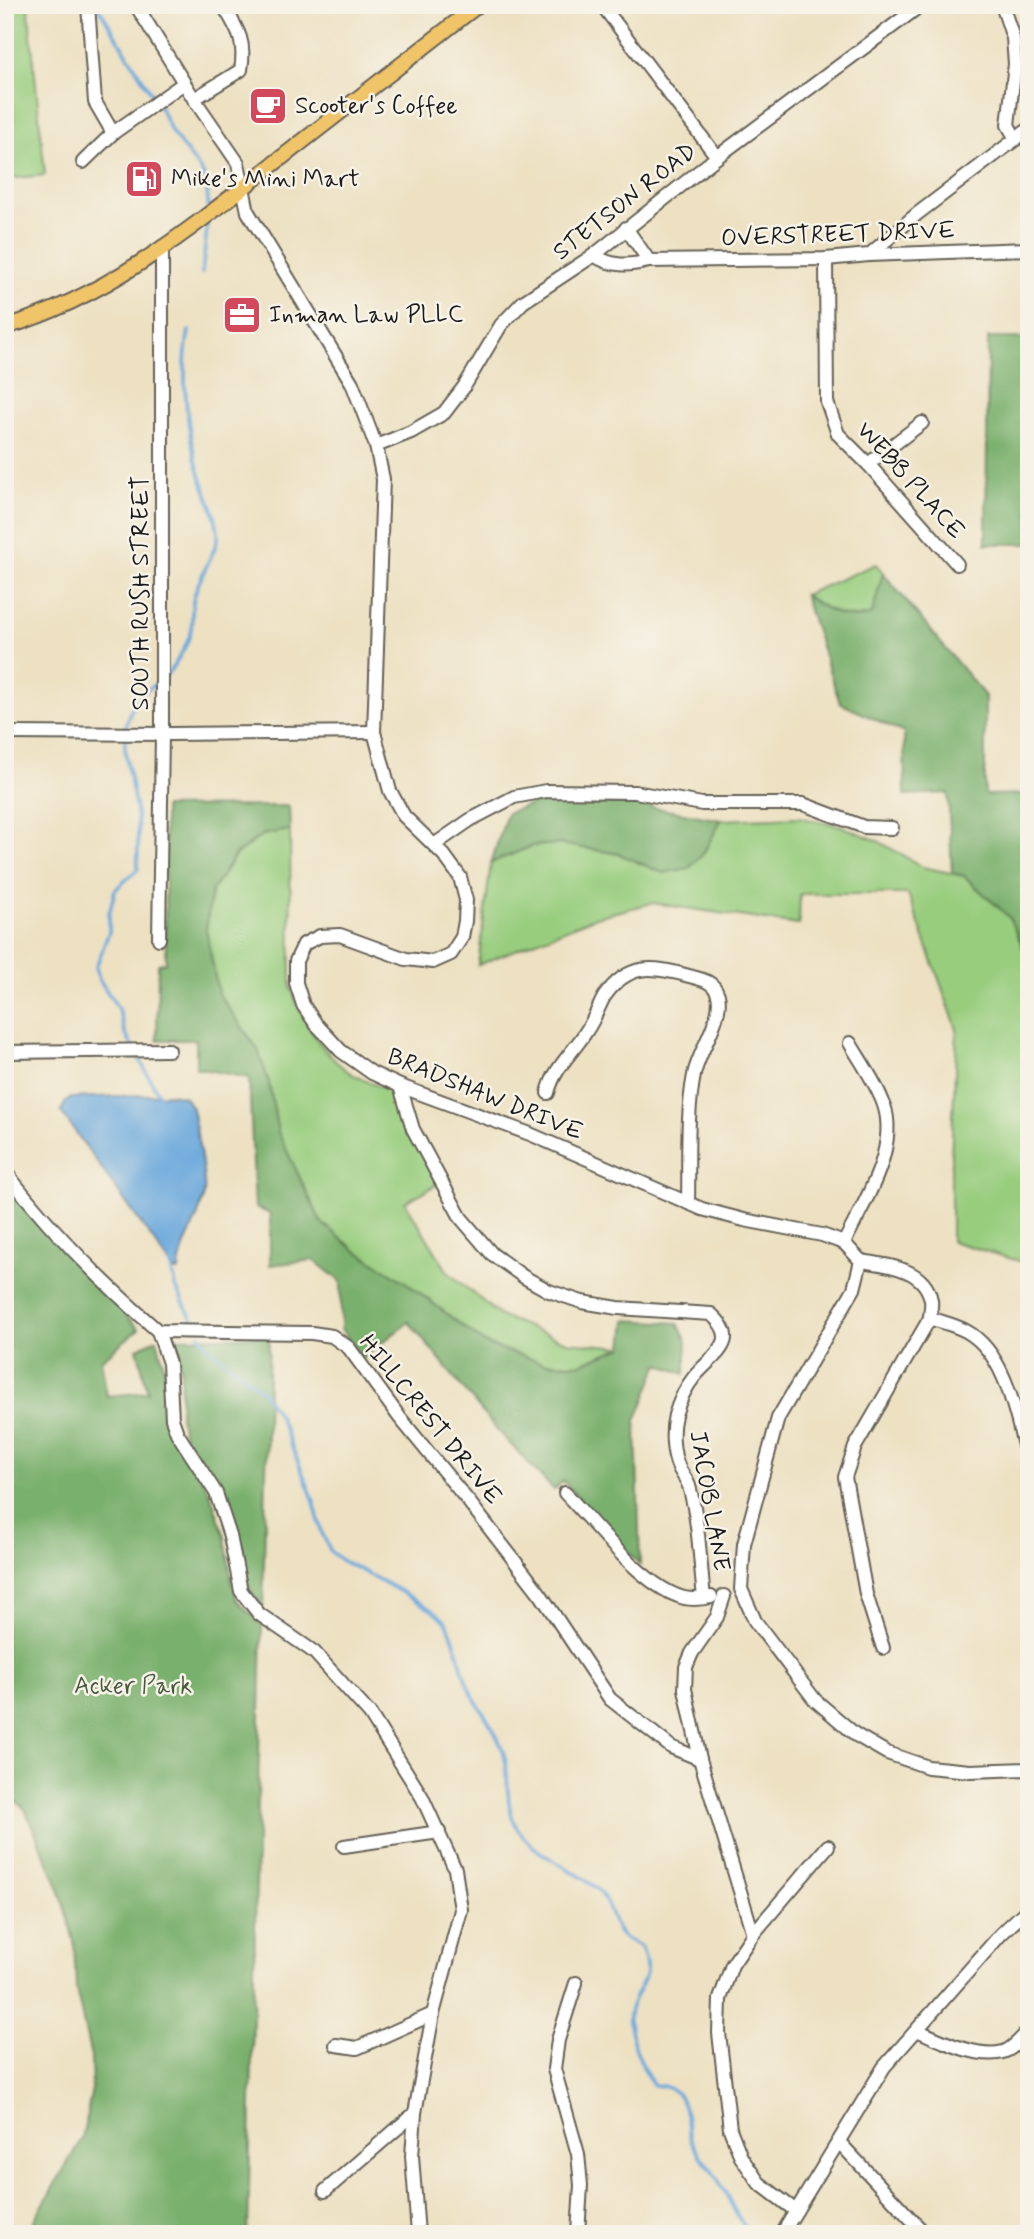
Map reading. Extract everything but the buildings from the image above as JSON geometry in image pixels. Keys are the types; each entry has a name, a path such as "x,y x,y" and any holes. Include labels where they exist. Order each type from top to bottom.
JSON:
{"main road":[{"path":"5,327 66,305 111,281 162,247 242,189 478,5"}],"street":[{"path":"88,5 95,102 113,133"},
{"name":"BRADSHAW DRIVE","path":"136,5 194,99 238,163 248,212 352,383 376,446 383,479 374,732 390,791 404,816 444,855 460,877 466,900 462,937 451,954 433,962 405,959 340,935 320,936 304,944 296,961 296,983 303,1005 341,1051 372,1073 400,1086 530,1134 688,1203 744,1220 822,1235 844,1243 861,1261"},
{"path":"194,99 241,70 244,53 240,34 223,5"},
{"path":"602,5 717,157"},
{"name":"STETSON ROAD","path":"376,446 411,432 444,413 464,387 501,325 523,302 594,255 717,157 921,5"},
{"path":"1002,5 1013,38 1015,64 1008,125 1016,139"},
{"path":"83,162 113,133 184,83"},
{"path":"869,255 917,214 1029,129"},
{"path":"626,228 649,261"},
{"path":"1013,249 1029,237"},
{"name":"SOUTH RUSH STREET","path":"159,939 162,734 162,247"},
{"name":"OVERSTREET DRIVE","path":"594,255 606,264 636,265 649,261 826,259 1029,249"},
{"name":"WEBB PLACE","path":"826,259 827,402 838,434 957,564"},
{"path":"868,464 922,423"},
{"path":"5,733 374,732"},
{"path":"434,845 470,820 514,797 546,792 635,792 702,804 803,804 864,827 892,828"},
{"path":"548,1093 551,1080 559,1066 588,1030 605,997 618,981 633,971 658,968 708,980 717,992 719,1007 694,1073 688,1203"},
{"path":"844,1243 886,1154 889,1134 884,1105 850,1043"},
{"path":"5,1052 169,1051"},
{"name":"JACOB LANE","path":"400,1086 413,1129 461,1218 492,1254 549,1291 582,1302 712,1314 723,1324 726,1338 719,1352 694,1378 681,1399 674,1418 673,1443 678,1466 689,1485 704,1598"},
{"path":"5,1171 34,1208 111,1289 158,1331 169,1363 172,1419 177,1433 216,1493 230,1536 241,1591 259,1615 314,1652 370,1714 422,1797 455,1869 461,1910 433,2014 415,2113 412,2156 418,2234"},
{"path":"883,1648 866,1594 845,1477 855,1447 930,1318 931,1300 921,1281 902,1268 861,1261 854,1289 778,1418 744,1544 741,1589 755,1621 815,1700 856,1735 887,1753 929,1767 970,1770 1029,1769"},
{"path":"930,1318 967,1331 990,1352 1004,1376 1029,1465"},
{"name":"HILLCREST DRIVE","path":"158,1331 312,1333 332,1336 349,1348 400,1419 541,1595 610,1699 670,1747 700,1759"},
{"path":"565,1493 632,1564 661,1587 681,1598 724,1596 741,1589"},
{"path":"724,1596 717,1617 692,1653 686,1667 685,1689 700,1759 753,1934"},
{"path":"344,1846 439,1832"},
{"path":"796,2211 759,2183 741,2157 730,2129 719,2033 720,1999 732,1965 753,1934 828,1846"},
{"path":"782,2234 884,2067 1001,1934 1029,1908"},
{"path":"576,1983 558,2040 554,2069 578,2154 581,2185 578,2234"},
{"path":"336,2045 357,2048 433,2014"},
{"path":"917,2029 948,2045 987,2053 1004,2052 1029,2030"},
{"path":"325,2191 415,2113"},
{"path":"839,2142 925,2234"}],"green space":[{"path":"5,5 28,5 45,175 5,179"},
{"path":"988,338 1029,338 1029,544 986,544"},
{"path":"876,564 883,573 872,614 863,617 845,616 804,595"},
{"path":"883,573 985,696 985,795 1029,794 1029,960 1009,917 964,876 952,873 948,793 905,795 904,733 840,703 804,595 836,614 863,617 872,614"},
{"path":"592,801 640,805 721,820 703,854 689,868 663,873 619,854 561,844 532,846 491,863 507,813 534,803"},
{"path":"289,806 290,830 262,835 235,855 211,892 206,929 218,993 258,1050 269,1083 278,1132 321,1222 355,1250 408,1284 486,1344 543,1363 580,1364 623,1347 626,1320 678,1323 687,1342 685,1374 659,1364 636,1421 640,1565 563,1481 554,1490 496,1429 409,1322 362,1358 341,1329 341,1282 314,1260 270,1265 270,1214 255,1207 249,1078 196,1068 196,1040 157,1040 158,964 166,962 164,807"},
{"path":"798,817 841,826 876,840 923,867 964,876 1009,917 1029,960 1029,1264 951,1241 951,1158 957,1029 908,894 800,894 799,925 652,903 596,917 478,965 491,863 532,846 561,844 619,854 663,873 689,868 703,854 721,820"},
{"path":"290,830 291,988 307,1023 330,1055 354,1075 393,1092 438,1184 405,1202 448,1272 500,1316 567,1342 623,1347 580,1364 543,1363 486,1344 408,1284 355,1250 321,1222 277,1132 269,1083 258,1050 218,993 206,929 211,892 236,855 262,835"},
{"name":"Acker Park","path":"5,1185 139,1329 101,1360 107,1396 148,1392 137,1348 157,1339 164,1367 167,1418 210,1493 225,1537 237,1600 262,1625 248,2234 26,2234 82,2138 92,2089 91,2057 76,1989 74,1941 59,1888 25,1809 5,1791"},
{"path":"269,1336 263,1609 248,1586 239,1533 223,1490 184,1438 180,1419 181,1371 174,1338"}],"water":[{"path":"171,1094 185,1097 192,1108 204,1186 202,1204 183,1251 179,1271 175,1271 61,1112 71,1098"}],"waterway":[{"path":"97,5 161,109 172,133 202,172 207,184 208,208"},
{"path":"202,273 208,219"},
{"path":"166,676 188,641 196,590 218,537 214,513 195,459 188,422 185,365 189,331"},
{"path":"133,1048 124,1030 119,1010 99,979 96,967 109,932 109,914 115,890 138,869 138,825 127,761 126,726 131,710 142,695 160,681"},
{"path":"137,1055 160,1097"},
{"path":"170,1261 175,1286 197,1328"},
{"path":"200,1335 207,1346 261,1390 279,1416 313,1498 322,1533 331,1552 429,1608 446,1622 454,1639 467,1684 502,1749 514,1822 537,1850 579,1875 599,1891 619,1933 641,1947 645,1959 645,1976 629,2014 630,2030 637,2051 654,2085 664,2086 678,2095 694,2147 719,2181 741,2221 753,2234"}],"place":[{"name":"Scooter's Coffee","path":"268,106"},
{"name":"Mike's Mini Mart","path":"144,179"},
{"name":"Inman Law PLLC","path":"242,315"}]}
